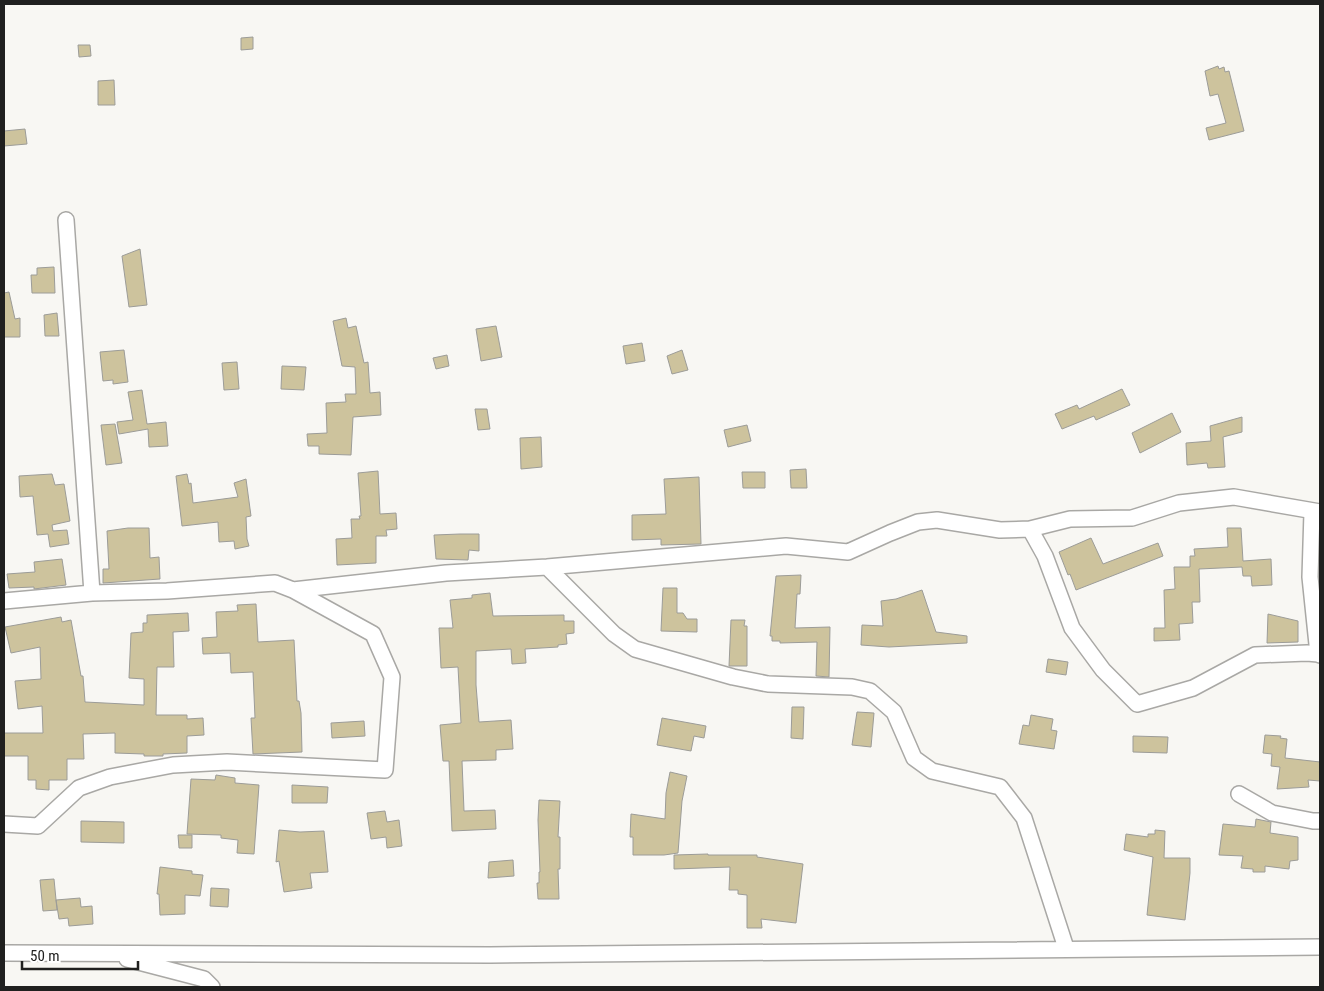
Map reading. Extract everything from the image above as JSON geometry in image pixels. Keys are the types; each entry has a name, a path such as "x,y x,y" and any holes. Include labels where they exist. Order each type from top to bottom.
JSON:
{"street":[{"path":"66,220 92,593"},
{"path":"293,590 446,574 786,546 848,552 918,522 937,520 1000,530 1030,529 1070,519 1132,518 1179,503 1234,498 1316,512 1310,577 1319,654 1255,655 1193,688 1137,704 1104,670 1072,628 1045,556 1030,529"},
{"path":"547,567 614,634 635,649 733,677 768,684 852,687 870,691 894,712 914,758 932,771 1000,787 1024,818 1066,948"},
{"path":"4,601 92,593 167,591 275,583 293,590 373,634 392,677 385,770 227,762 173,765 110,777 78,788 38,826 4,824"},
{"path":"1239,794 1272,813 1313,822 1320,821"},
{"path":"4,953 490,955 1320,947"},
{"path":"109,953 162,969 204,978 212,987"}],"building":[{"path":"253,37 253,49 241,50 241,38"},
{"path":"78,45 90,45 91,56 79,57"},
{"path":"1218,66 1219,69 1224,67 1225,72 1229,71 1244,131 1209,140 1206,128 1226,123 1218,94 1210,96 1205,71"},
{"path":"114,80 115,105 98,105 98,81"},
{"path":"25,129 27,144 4,146 4,131"},
{"path":"140,249 147,305 129,307 122,256"},
{"path":"54,267 55,293 32,293 31,275 37,275 37,268"},
{"path":"9,292 15,319 20,318 20,337 4,337 4,293"},
{"path":"57,313 59,336 45,336 44,315"},
{"path":"346,318 348,328 356,326 364,363 368,362 370,393 380,392 381,415 353,417 351,455 319,454 319,446 308,446 307,434 327,433 326,403 346,402 345,394 356,394 355,367 342,366 333,321"},
{"path":"496,326 502,357 481,361 476,329"},
{"path":"642,343 645,361 626,364 623,346"},
{"path":"124,350 128,382 113,384 113,380 103,381 100,352"},
{"path":"682,350 688,370 672,374 667,356"},
{"path":"447,355 449,366 436,369 433,358"},
{"path":"237,362 239,389 224,390 222,363"},
{"path":"282,366 306,367 304,390 281,389"},
{"path":"1122,389 1130,405 1096,420 1094,416 1062,429 1055,414 1077,405 1079,409"},
{"path":"142,390 147,424 166,422 168,446 149,447 148,429 119,434 117,422 133,420 128,392"},
{"path":"475,409 487,409 490,429 478,430"},
{"path":"1172,413 1181,432 1140,453 1132,433"},
{"path":"1242,417 1242,432 1223,437 1225,467 1208,468 1207,463 1187,465 1186,443 1211,441 1210,426"},
{"path":"115,424 122,463 106,465 101,425"},
{"path":"747,425 751,441 728,447 724,430"},
{"path":"541,437 542,467 521,469 520,438"},
{"path":"806,469 807,488 791,488 790,470"},
{"path":"378,471 380,514 396,513 397,529 386,530 387,536 376,536 376,563 337,565 336,539 352,538 351,519 360,519 359,516 361,516 358,473"},
{"path":"742,472 765,472 765,488 743,488"},
{"path":"52,474 55,485 64,484 70,521 52,525 53,531 67,530 69,544 50,547 48,534 37,535 33,496 20,497 19,476"},
{"path":"187,474 189,484 191,483 193,503 238,497 234,483 246,479 251,516 246,517 249,546 235,549 234,541 219,542 218,522 182,526 176,476"},
{"path":"699,477 701,544 661,545 661,539 632,540 632,515 666,514 664,479"},
{"path":"149,528 150,558 159,557 160,579 103,583 103,569 109,569 107,531"},
{"path":"1227,528 1241,528 1243,561 1271,559 1272,585 1252,586 1251,576 1243,576 1242,567 1199,569 1200,602 1192,602 1193,623 1179,624 1180,640 1154,641 1154,628 1165,628 1164,590 1175,589 1174,567 1190,567 1190,556 1195,556 1194,549 1228,547"},
{"path":"479,534 479,551 469,550 468,560 436,559 434,535"},
{"path":"1091,538 1103,564 1158,543 1163,556 1076,590 1059,552"},
{"path":"62,559 66,585 34,589 34,587 9,588 7,574 35,572 34,562"},
{"path":"801,575 800,594 797,594 795,628 830,627 829,677 816,676 817,642 780,643 780,641 772,641 772,636 770,636 776,576"},
{"path":"663,588 677,588 677,613 683,613 687,619 697,619 697,632 661,631"},
{"path":"922,590 936,632 967,636 967,643 889,647 861,645 862,625 883,626 881,601 896,599"},
{"path":"490,593 493,616 564,615 564,621 574,621 574,633 566,634 567,644 558,645 558,647 525,649 526,663 512,664 511,649 476,651 479,722 511,720 513,749 496,750 496,760 462,761 464,811 495,810 496,829 452,831 449,761 443,761 440,725 461,723 458,667 441,668 439,628 453,628 450,600 472,598 472,595"},
{"path":"256,604 258,642 294,640 297,701 299,701 301,713 302,752 253,754 251,718 255,718 253,672 231,673 230,653 203,654 202,638 217,637 216,612 238,611 237,605"},
{"path":"188,613 189,631 173,632 174,667 157,667 156,715 187,715 187,719 203,718 204,735 187,736 187,753 144,756 144,754 115,753 115,733 83,734 84,759 67,759 67,780 49,780 49,790 36,789 36,780 28,780 28,756 4,756 4,733 43,733 42,706 18,709 15,681 41,679 40,647 11,653 5,627 61,617 62,622 71,620 81,676 83,676 85,702 144,705 144,679 129,678 131,633 143,632 143,623 147,623 147,615"},
{"path":"1268,614 1298,621 1298,642 1267,643"},
{"path":"731,620 745,620 744,626 747,626 747,666 729,666"},
{"path":"1048,659 1068,662 1066,675 1046,672"},
{"path":"792,707 804,707 803,739 791,738"},
{"path":"857,712 874,713 871,747 852,745"},
{"path":"1031,715 1053,719 1051,730 1057,731 1054,749 1019,744 1023,725 1029,726"},
{"path":"662,718 706,726 704,738 694,736 691,751 657,745"},
{"path":"364,721 365,736 332,738 331,723"},
{"path":"1265,735 1281,736 1280,738 1287,739 1285,758 1320,762 1320,781 1308,780 1309,787 1277,789 1280,767 1271,766 1272,754 1263,753"},
{"path":"1133,736 1168,737 1167,753 1133,752"},
{"path":"670,772 687,776 682,801 678,853 633,855 633,837 630,837 631,814 665,819 666,793"},
{"path":"216,775 235,778 235,783 259,785 254,854 237,853 238,840 221,838 221,835 187,834 191,779 215,780"},
{"path":"292,785 328,787 327,803 292,803"},
{"path":"539,800 560,801 558,837 560,837 559,899 538,899 537,883 539,883 540,872"},
{"path":"385,811 387,822 399,820 402,846 387,848 386,837 371,839 367,813"},
{"path":"1256,819 1271,822 1270,833 1298,837 1298,860 1290,861 1289,869 1265,866 1265,872 1253,872 1253,869 1241,868 1243,856 1219,855 1223,824 1255,827"},
{"path":"81,821 124,822 124,843 81,842"},
{"path":"279,830 300,832 324,831 328,872 310,873 312,888 284,892 279,861 276,862"},
{"path":"1155,830 1165,831 1164,858 1190,858 1185,920 1147,915 1153,857 1124,850 1126,834 1148,837 1148,834 1155,834"},
{"path":"178,835 192,835 192,848 179,848"},
{"path":"674,855 757,855 757,857 803,864 796,923 761,919 762,928 747,928 747,895 738,894 738,890 729,890 730,867 674,869"},
{"path":"513,860 514,876 488,878 489,862"},
{"path":"160,867 192,871 192,874 203,875 200,896 185,895 185,914 160,915 159,894 157,894"},
{"path":"54,879 57,910 43,911 40,880"},
{"path":"211,888 229,889 228,907 210,906"},
{"path":"80,898 81,907 92,906 93,924 69,926 68,918 59,919 56,900"}]}
